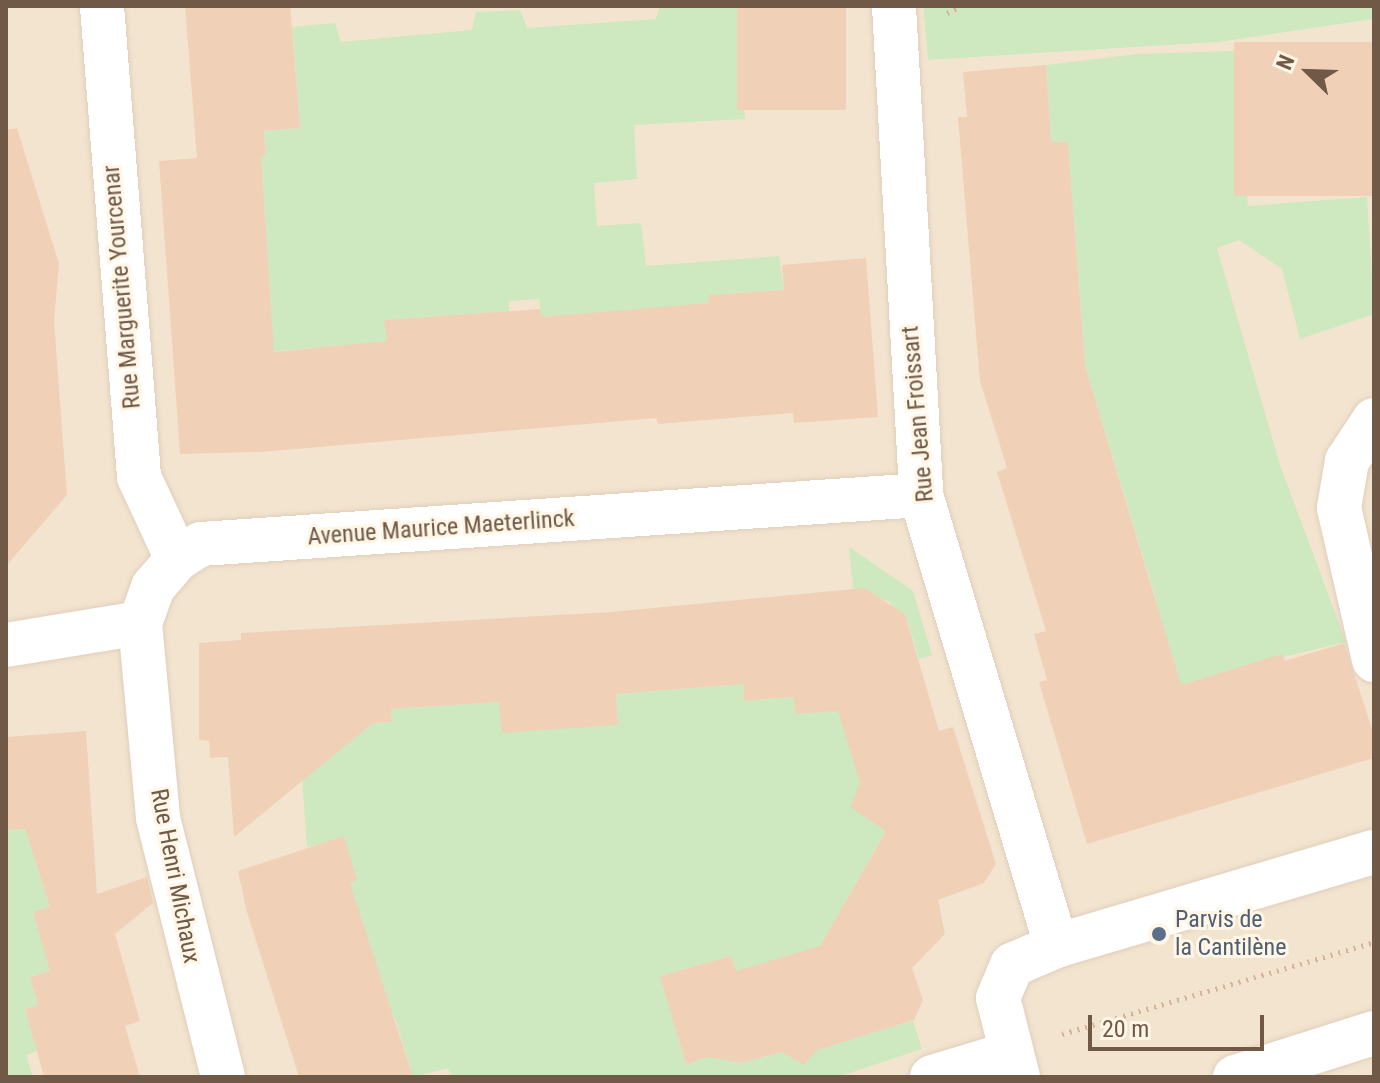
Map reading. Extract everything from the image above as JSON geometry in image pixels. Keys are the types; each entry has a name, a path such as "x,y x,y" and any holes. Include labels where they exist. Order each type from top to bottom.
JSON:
{"street":[{"name":"Rue Marguerite Yourcenar","path":"102,6 139,477 177,559"},
{"name":"Rue Jean Froissart","path":"894,6 921,495 1056,946"},
{"path":"1374,420 1347,461 1339,508 1374,660"},
{"name":"Avenue Maurice Maeterlinck","path":"140,623 153,587 177,559 201,544 921,495"},
{"path":"6,645 140,623"},
{"name":"Rue Henri Michaux","path":"140,623 158,818 223,1077"},
{"path":"932,1077 1014,1066 998,998 1012,965 1056,946 1374,852"},
{"path":"1235,1077 1374,1033"}],"path":[{"path":"1014,1066 1374,942"}],"shaded area":[{"path":"6,6 923,6 928,60 1219,42 1374,19 1374,1077 6,1077"}],"green space":[{"path":"660,6 737,6 745,119 634,125 637,179 594,183 597,226 641,223 646,266 779,256 784,290 709,295 709,304 541,317 539,299 509,301 509,311 385,320 388,351 362,344 253,353 273,341 264,202 249,157 266,155 264,131 300,128 292,27 335,23 341,42 472,30 476,12 520,10 527,28 656,19"},
{"path":"923,6 1374,6 1374,19 1219,42 928,60"},
{"path":"1234,51 1248,206 1367,197 1374,314 1300,339 1282,269 1239,240 1217,248 1280,465 1346,642 1225,671 1175,709 1156,600 1085,366 1068,143 1051,142 1046,65 1138,54"},
{"path":"849,547 913,591 932,655 919,659 907,619 899,620 890,602 853,588"},
{"path":"743,684 744,701 793,697 796,714 838,711 846,716 863,785 854,803 858,812 888,827 820,946 737,975 731,956 661,976 686,1064 720,1053 740,1061 756,1043 760,1058 786,1051 799,1060 817,1046 913,1021 922,1049 838,1077 451,1077 448,1068 413,1077 395,1018 384,1021 320,844 307,847 300,751 350,724 392,722 391,709 499,702 618,725 616,694"},
{"path":"25,829 50,907 33,913 55,969 30,977 38,1005 25,1009 37,1051 26,1055 33,1077 6,1077 6,830"}],"building":[{"path":"185,6 290,6 300,128 264,131 266,156 261,156 274,352 387,341 384,320 540,309 541,317 709,303 708,295 784,290 782,265 866,258 878,417 794,423 793,413 658,424 656,418 261,452 180,454 159,161 197,158"},
{"path":"737,6 846,6 846,110 737,110"},
{"path":"1234,42 1374,42 1374,196 1234,196"},
{"path":"1046,65 1051,142 1068,142 1085,366 1181,685 1282,654 1285,661 1344,643 1374,735 1374,758 1087,844 1039,682 1047,680 1034,634 1046,631 997,472 1007,468 980,381 958,117 967,117 963,72"},
{"path":"17,128 59,264 54,321 67,495 6,566 6,130"},
{"path":"864,588 905,614 939,731 953,727 996,864 984,883 938,900 945,934 912,968 923,1000 914,1020 817,1050 804,1065 782,1052 741,1063 708,1057 686,1064 660,976 731,956 736,971 820,946 886,831 850,807 860,783 838,711 796,714 793,697 744,701 743,684 616,694 618,725 502,733 499,702 391,709 392,722 373,723 234,837 228,757 210,758 209,741 199,740 199,643 241,640 241,633 611,612"},
{"path":"86,731 97,894 147,877 153,903 115,934 140,1021 125,1026 140,1077 44,1077 25,1009 38,1005 30,977 50,971 33,912 50,907 25,829 6,830 6,737"},
{"path":"344,836 357,880 350,883 413,1077 299,1077 247,912 238,871"}],"place":[{"name":"Parvis de la Cantilène","path":"1159,934"}]}
